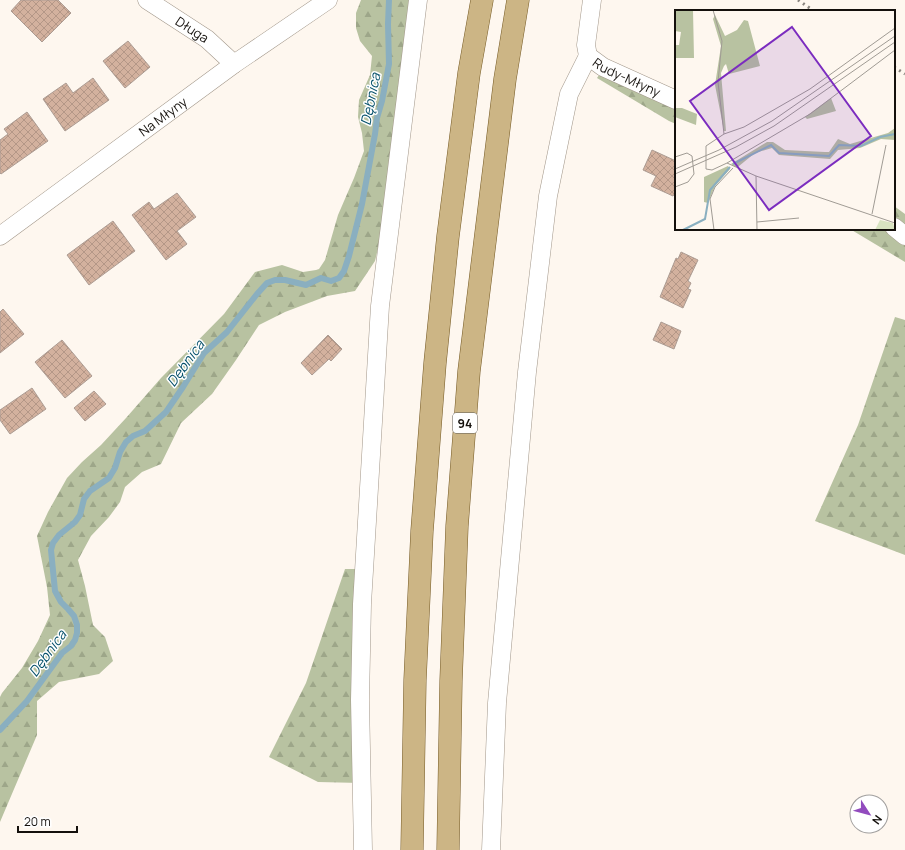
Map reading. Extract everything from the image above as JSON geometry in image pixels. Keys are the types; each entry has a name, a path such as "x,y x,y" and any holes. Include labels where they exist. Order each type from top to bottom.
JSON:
{"main road":[{"path":"412,850 416,680 422,539 435,363 448,236 469,73 482,0"},
{"name":"94","path":"448,850 451,681 457,526 469,370 505,79 518,0"}],"street":[{"name":"Długa","path":"147,0 207,39 234,64"},
{"name":"Na Młyny","path":"0,236 234,64 328,0"},
{"path":"363,850 360,700 362,604 380,306 418,0"},
{"name":"Rudy-Młyny","path":"592,0 586,45 588,56 603,67 675,100"},
{"path":"491,850 497,703 526,372 548,196 568,94 588,56"},
{"path":"895,228 905,236"}],"green space":[{"path":"361,0 410,0 382,232 375,261 355,291 327,296 285,312 259,325 212,394 181,423 161,464 142,472 125,487 120,502 109,517 91,536 78,560 93,625 105,637 113,661 99,674 59,682 37,701 37,735 0,822 0,697 22,668 38,641 50,615 47,587 37,536 48,512 67,478 101,445 161,378 224,314 255,272 282,265 303,272 316,270 319,269 325,260 338,215 364,151 358,117 359,100 370,75 372,56 360,41 356,28 356,13"},
{"path":"605,66 675,101 675,124 669,121 597,78"},
{"path":"895,207 905,214 905,262 852,230 895,230"},
{"path":"895,317 905,320 905,555 815,521 858,425"},
{"path":"345,569 363,569 361,783 318,782 269,757 306,683"}],"building":[{"path":"21,0 58,0 71,13 42,42 11,11"},
{"path":"128,41 150,67 125,88 103,61"},
{"path":"93,78 109,100 65,131 43,99 66,83 73,93"},
{"path":"27,112 48,141 1,174 0,140 8,134 4,129"},
{"path":"652,150 675,161 675,193 673,196 651,186 656,176 643,170"},
{"path":"177,193 196,217 177,231 187,244 166,260 132,215 149,202 154,209"},
{"path":"113,221 135,251 89,285 67,255"},
{"path":"681,252 698,260 688,281 691,283 688,289 691,290 683,308 660,297 676,258 678,259"},
{"path":"3,309 24,334 0,353 0,312"},
{"path":"661,322 681,331 674,349 653,340"},
{"path":"328,335 342,349 331,361 329,359 312,375 301,363"},
{"path":"62,340 92,376 65,398 35,362"},
{"path":"32,388 46,409 10,434 0,420 0,410"},
{"path":"94,391 106,404 85,421 74,408"}],"waterway":[{"name":"Dębnica","path":"0,730 27,701 62,653 71,646 75,640 77,625 74,616 61,602 55,591 51,550 53,543 59,535 75,522 80,515 84,499 90,491 109,478 126,442 133,436 145,431 166,412 204,353 227,332 267,283 275,280 285,280 306,285 321,278 331,281 339,278 344,271 362,204 377,118 389,64 389,0"}],"railway":[{"path":"798,0 813,10"},
{"path":"895,68 905,74"}]}
